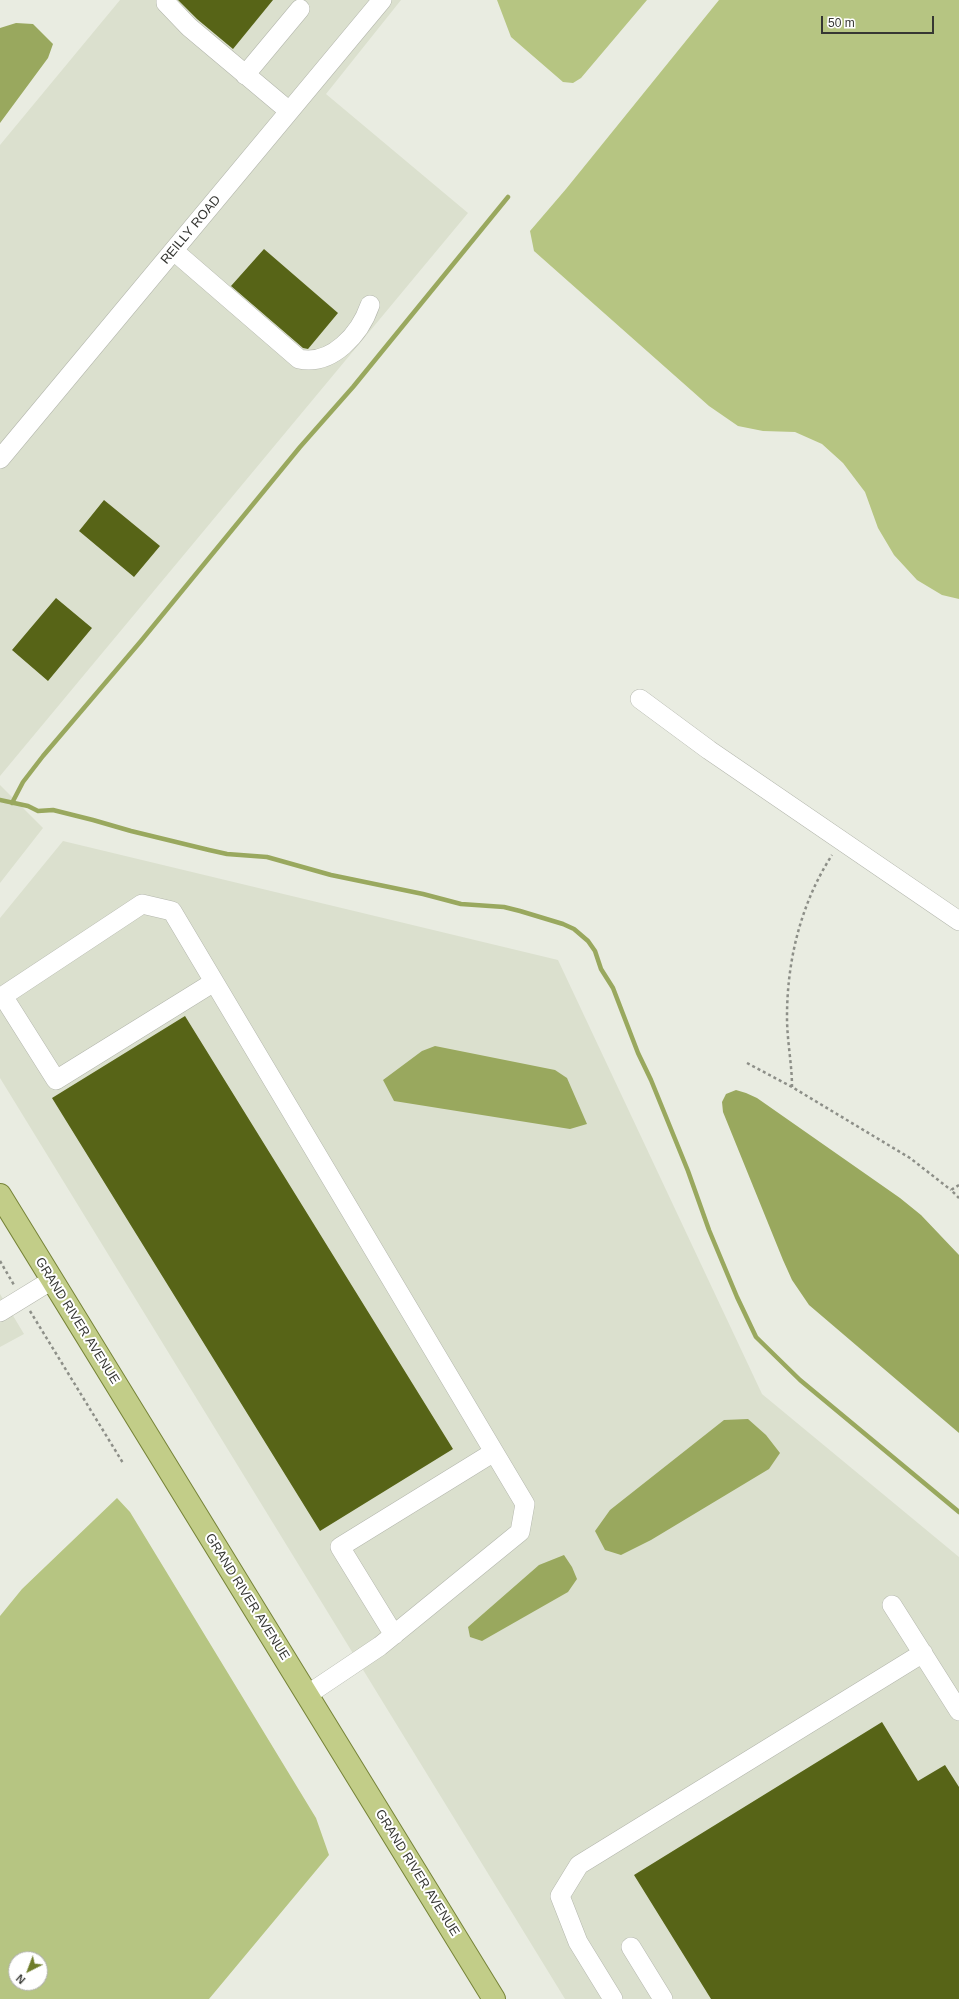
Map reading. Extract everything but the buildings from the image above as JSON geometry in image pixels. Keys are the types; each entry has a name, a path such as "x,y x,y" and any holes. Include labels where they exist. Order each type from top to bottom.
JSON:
{"main road":[{"name":"GRAND RIVER AVENUE","path":"0,1195 494,1999"}],"lane":[{"path":"166,0 166,3 189,27 289,111"},
{"name":"REILLY ROAD","path":"0,459 382,0"},
{"path":"245,75 300,9"},
{"path":"174,250 299,359 310,362 325,358 335,351 351,338 364,321 370,305"},
{"path":"640,699 709,750 959,920"},
{"path":"214,982 56,1080 2,997 142,904 172,911 525,1504 520,1532 394,1635 307,1695"},
{"path":"0,1312 52,1280"},
{"path":"394,1635 340,1547 494,1452"},
{"path":"892,1605 959,1712"},
{"path":"613,1999 578,1942 560,1896 579,1866 923,1653"},
{"path":"631,1947 663,1999"}],"path":[{"path":"792,1087 792,1062 788,1040 787,1017 788,984 793,949 813,888 841,840"},
{"path":"747,1063 792,1087 910,1158 959,1198"},
{"path":"951,1190 959,1185"},
{"path":"0,1261 123,1463"}],"shaded area":[{"path":"120,0 401,0 326,94 468,213 0,776 0,145"},
{"path":"497,0 647,0 581,78 573,83 563,82 511,37"},
{"path":"719,0 959,0 959,599 942,595 917,580 894,555 878,528 865,492 843,463 822,444 795,432 763,431 738,426 709,406 534,251 530,231 566,189"},
{"path":"16,23 33,24 53,44 48,58 0,123 0,28"},
{"path":"0,785 43,828 0,883"},
{"path":"63,841 558,960 762,1394 959,1557 959,1999 565,1999 0,1078 0,918"},
{"path":"435,1046 555,1070 567,1078 587,1124 570,1129 394,1101 383,1080 422,1051"},
{"path":"736,1090 757,1098 900,1198 921,1215 959,1255 959,1433 809,1305 792,1280 723,1112 722,1102 726,1094"},
{"path":"0,1294 24,1334 0,1347"},
{"path":"748,1419 766,1435 780,1453 769,1469 651,1540 621,1555 605,1550 595,1531 610,1510 724,1420"},
{"path":"117,1498 130,1512 316,1818 329,1855 209,1999 0,1999 0,1616 22,1589"},
{"path":"564,1555 572,1567 577,1579 568,1592 482,1641 470,1637 468,1627 539,1565"}],"waterway":[{"path":"12,803 23,782 43,756 141,641 300,447 353,387 508,197"},
{"path":"0,800 28,806 38,811 53,810 131,831 227,854 267,857 331,875 423,894 461,904 504,907 563,924 574,929 588,941 595,951 601,969 613,988 638,1053 651,1080 688,1171 709,1230 737,1297 756,1337 800,1380 959,1512"}]}
